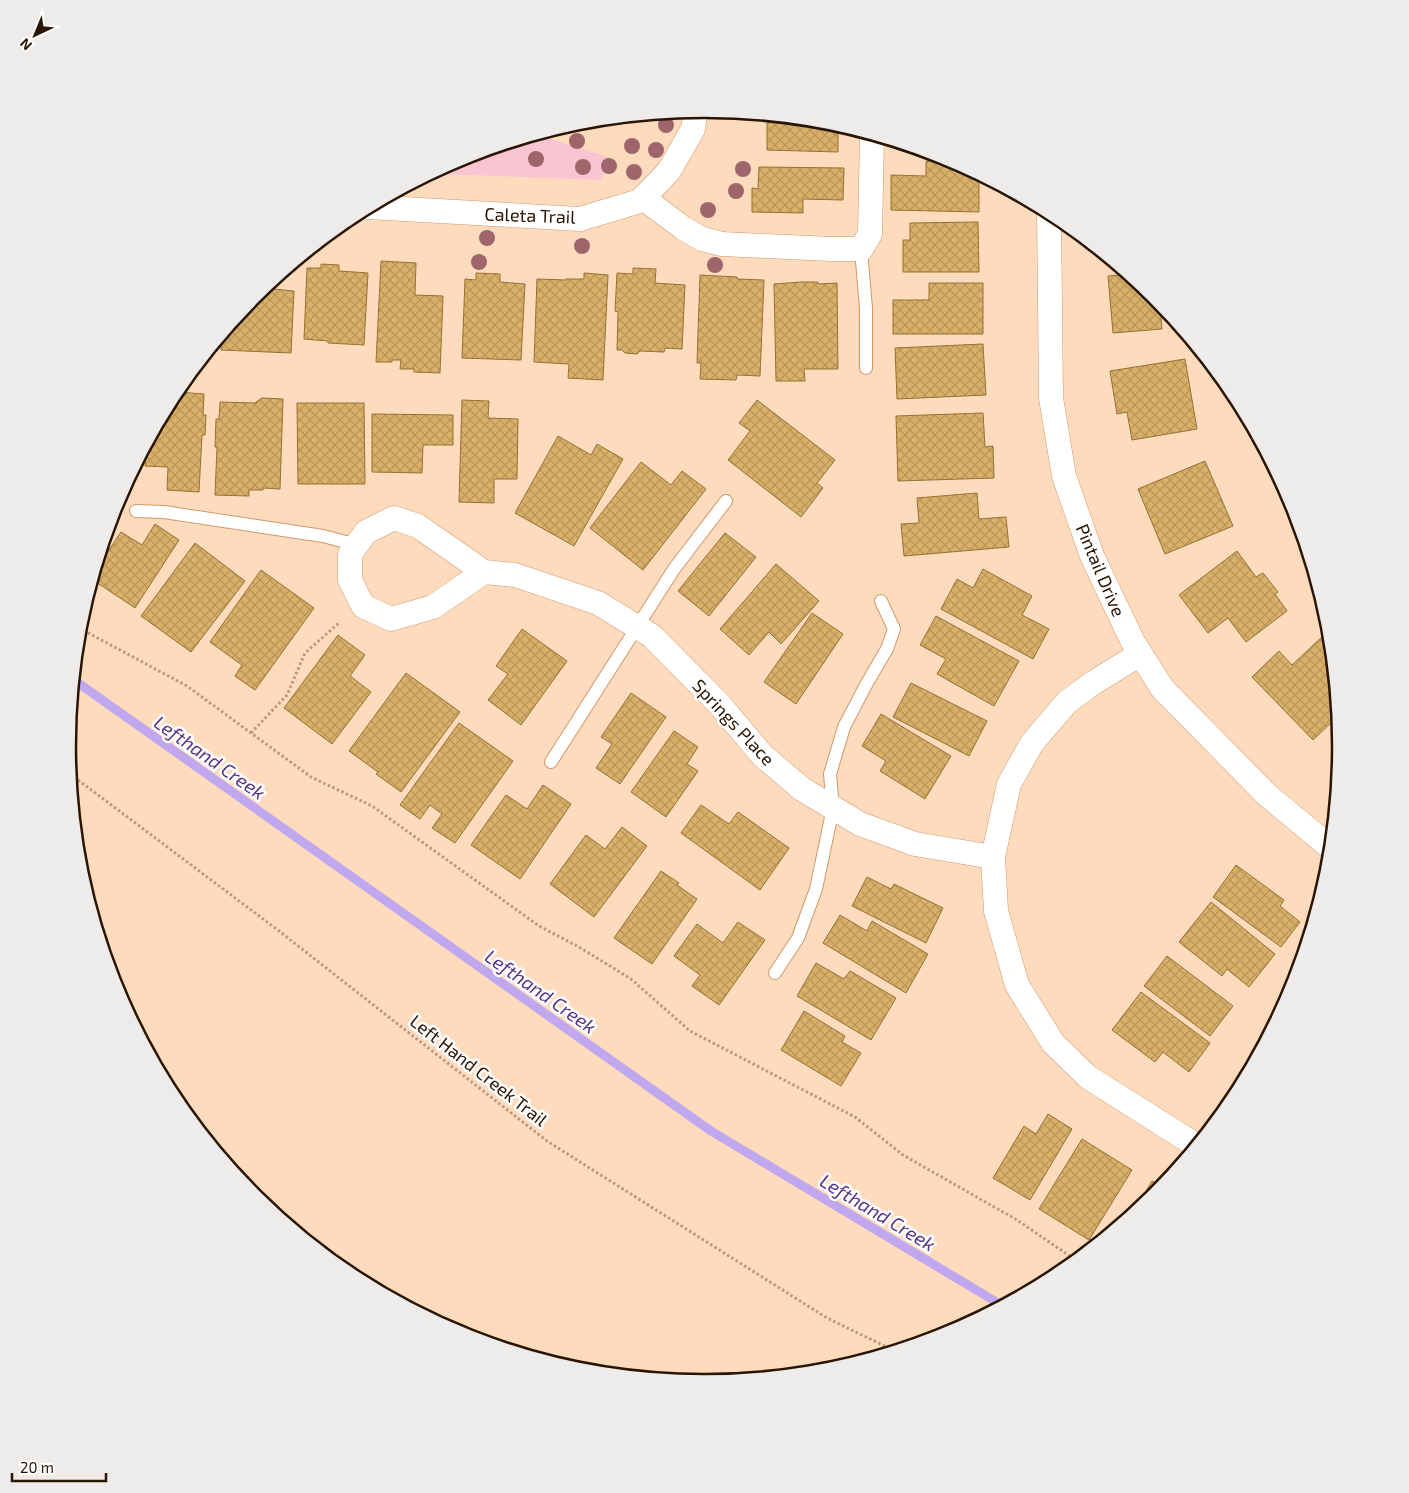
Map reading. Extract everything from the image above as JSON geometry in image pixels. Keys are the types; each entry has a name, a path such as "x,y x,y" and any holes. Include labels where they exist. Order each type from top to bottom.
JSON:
{"street":[{"name":"Caleta Trail","path":"381,208 580,218 640,201 669,171 693,129 695,118"},
{"path":"643,198 683,228 702,239 722,244 861,249 870,234 872,141"},
{"name":"Pintail Drive","path":"1049,221 1051,398 1064,476 1092,556 1133,642 1162,688 1266,794 1325,843"},
{"name":"Springs Place","path":"363,606 350,580 350,554 366,532 394,518 418,526 484,572 515,575 598,602 652,636 713,698 762,755 802,789 860,824 915,844 993,857"},
{"path":"363,606 391,619 432,607 484,572"},
{"path":"1140,654 1093,683 1067,702 1032,743 1009,784 993,857 996,911 1017,984 1053,1043 1088,1076 1192,1143"}],"lane":[{"path":"861,249 866,308 866,368"},
{"path":"550,762 674,569 726,500"},
{"path":"136,511 164,512 323,536 357,545"},
{"path":"775,973 798,938 816,889 833,808 830,774 844,727 887,649 894,629 881,601"}],"path":[{"path":"251,733 286,694 305,653 363,606"},
{"path":"87,632 187,686 311,777 372,806 539,926 579,947 631,979 690,1031 855,1117 903,1155 1017,1220 1071,1257"},
{"name":"Left Hand Creek Trail","path":"78,780 279,931 547,1141 827,1318 887,1347"}],"shaded area":[{"path":"549,138 608,157 602,180 446,174 503,152"}],"building":[{"path":"767,123 838,133 838,152 767,150"},
{"path":"926,161 931,161 979,182 979,212 891,210 891,175 926,176"},
{"path":"759,167 844,168 843,200 803,199 803,213 752,212 752,188 758,189"},
{"path":"978,222 979,272 903,272 903,240 910,240 910,223"},
{"path":"381,261 416,263 415,295 443,296 440,373 414,372 414,369 400,369 401,360 376,362"},
{"path":"321,264 339,265 339,271 368,273 364,345 328,343 328,341 304,339 307,268 321,268"},
{"path":"633,268 656,269 655,283 685,285 682,349 665,348 664,352 640,351 637,354 617,350 618,312 615,311 617,273 633,274"},
{"path":"476,273 500,274 500,282 525,284 521,360 462,358 465,279 476,280"},
{"path":"584,273 608,275 603,380 568,378 569,364 534,362 537,279 584,279"},
{"path":"700,275 764,280 760,376 737,375 736,380 700,379 701,363 697,363"},
{"path":"1120,275 1149,302 1164,318 1161,318 1162,329 1113,333 1108,276"},
{"path":"818,282 818,284 837,283 838,369 804,369 805,381 776,381 774,284"},
{"path":"929,283 983,283 983,334 893,334 893,300 929,300"},
{"path":"274,289 294,291 291,353 221,350 221,346 232,332"},
{"path":"983,344 986,395 897,399 895,348"},
{"path":"1185,359 1197,429 1132,440 1127,412 1117,414 1110,371"},
{"path":"185,393 204,394 203,415 206,415 205,435 202,435 199,492 167,490 168,467 145,466 145,461 160,432"},
{"path":"262,398 283,399 280,489 263,488 263,490 249,490 249,496 215,495 216,419 219,419 220,402 256,403"},
{"path":"462,400 489,401 488,418 518,419 517,479 494,479 494,503 459,502"},
{"path":"757,400 835,460 817,483 823,488 801,517 728,460 750,431 739,423"},
{"path":"297,403 364,403 365,484 298,484"},
{"path":"983,413 985,447 993,446 994,478 898,481 896,416"},
{"path":"372,414 453,415 453,445 423,445 422,473 372,472"},
{"path":"558,436 591,455 597,444 623,459 574,546 515,513"},
{"path":"1205,461 1233,526 1165,554 1138,489"},
{"path":"641,462 671,485 682,471 706,489 643,570 590,528"},
{"path":"977,493 979,519 1006,517 1009,547 904,556 901,524 919,523 917,498"},
{"path":"155,524 179,540 135,608 98,583 108,552 121,532 142,545"},
{"path":"725,533 756,557 709,616 678,591"},
{"path":"195,543 245,581 191,652 141,616"},
{"path":"1237,551 1256,577 1263,573 1278,592 1275,594 1287,611 1246,642 1228,618 1208,633 1179,595"},
{"path":"776,564 819,601 781,644 769,632 749,655 720,629"},
{"path":"983,569 1032,596 1022,615 1049,629 1033,659 941,609 957,579 973,588"},
{"path":"261,570 314,608 255,690 235,676 242,665 210,642"},
{"path":"812,613 843,634 796,704 764,682"},
{"path":"936,616 1019,661 994,706 937,674 946,659 920,645"},
{"path":"522,629 567,661 521,725 488,700 508,674 496,666"},
{"path":"338,635 365,655 350,676 371,692 332,744 284,708"},
{"path":"1323,636 1332,722 1313,740 1252,677 1279,651 1292,665"},
{"path":"406,673 460,712 401,792 349,751"},
{"path":"911,683 987,721 969,756 893,717"},
{"path":"631,693 666,717 620,784 596,768 612,744 601,737"},
{"path":"881,714 951,756 925,799 880,771 886,761 862,746"},
{"path":"459,723 513,761 455,843 432,828 442,814 430,805 420,819 400,805"},
{"path":"674,731 698,747 687,764 698,771 666,817 631,792"},
{"path":"543,785 571,804 520,879 471,845 506,795 527,809"},
{"path":"701,805 729,824 738,812 789,848 760,890 681,833"},
{"path":"622,827 647,846 594,917 550,884 586,835 605,849"},
{"path":"1236,865 1284,900 1280,906 1300,922 1281,947 1213,897"},
{"path":"661,871 679,883 677,885 697,899 652,964 614,938"},
{"path":"867,877 891,889 894,884 943,908 926,943 852,906"},
{"path":"1211,902 1275,954 1249,987 1227,969 1222,976 1179,942"},
{"path":"840,915 867,931 872,921 928,954 906,993 823,943"},
{"path":"738,922 765,940 719,1005 692,986 700,975 674,956 697,924 723,943"},
{"path":"1167,956 1233,1006 1210,1036 1144,986"},
{"path":"816,963 844,979 850,971 896,998 871,1040 797,996"},
{"path":"1141,992 1210,1043 1189,1072 1163,1052 1155,1062 1112,1030"},
{"path":"804,1011 845,1036 842,1042 861,1053 841,1086 781,1050"},
{"path":"1048,1114 1072,1129 1030,1200 993,1178 1024,1126 1036,1134"},
{"path":"1082,1139 1132,1170 1089,1240 1039,1209"},
{"path":"1152,1181 1156,1183 1149,1191 1142,1197"}],"waterway":[{"name":"Lefthand Creek","path":"80,684 711,1131 997,1302"}]}
